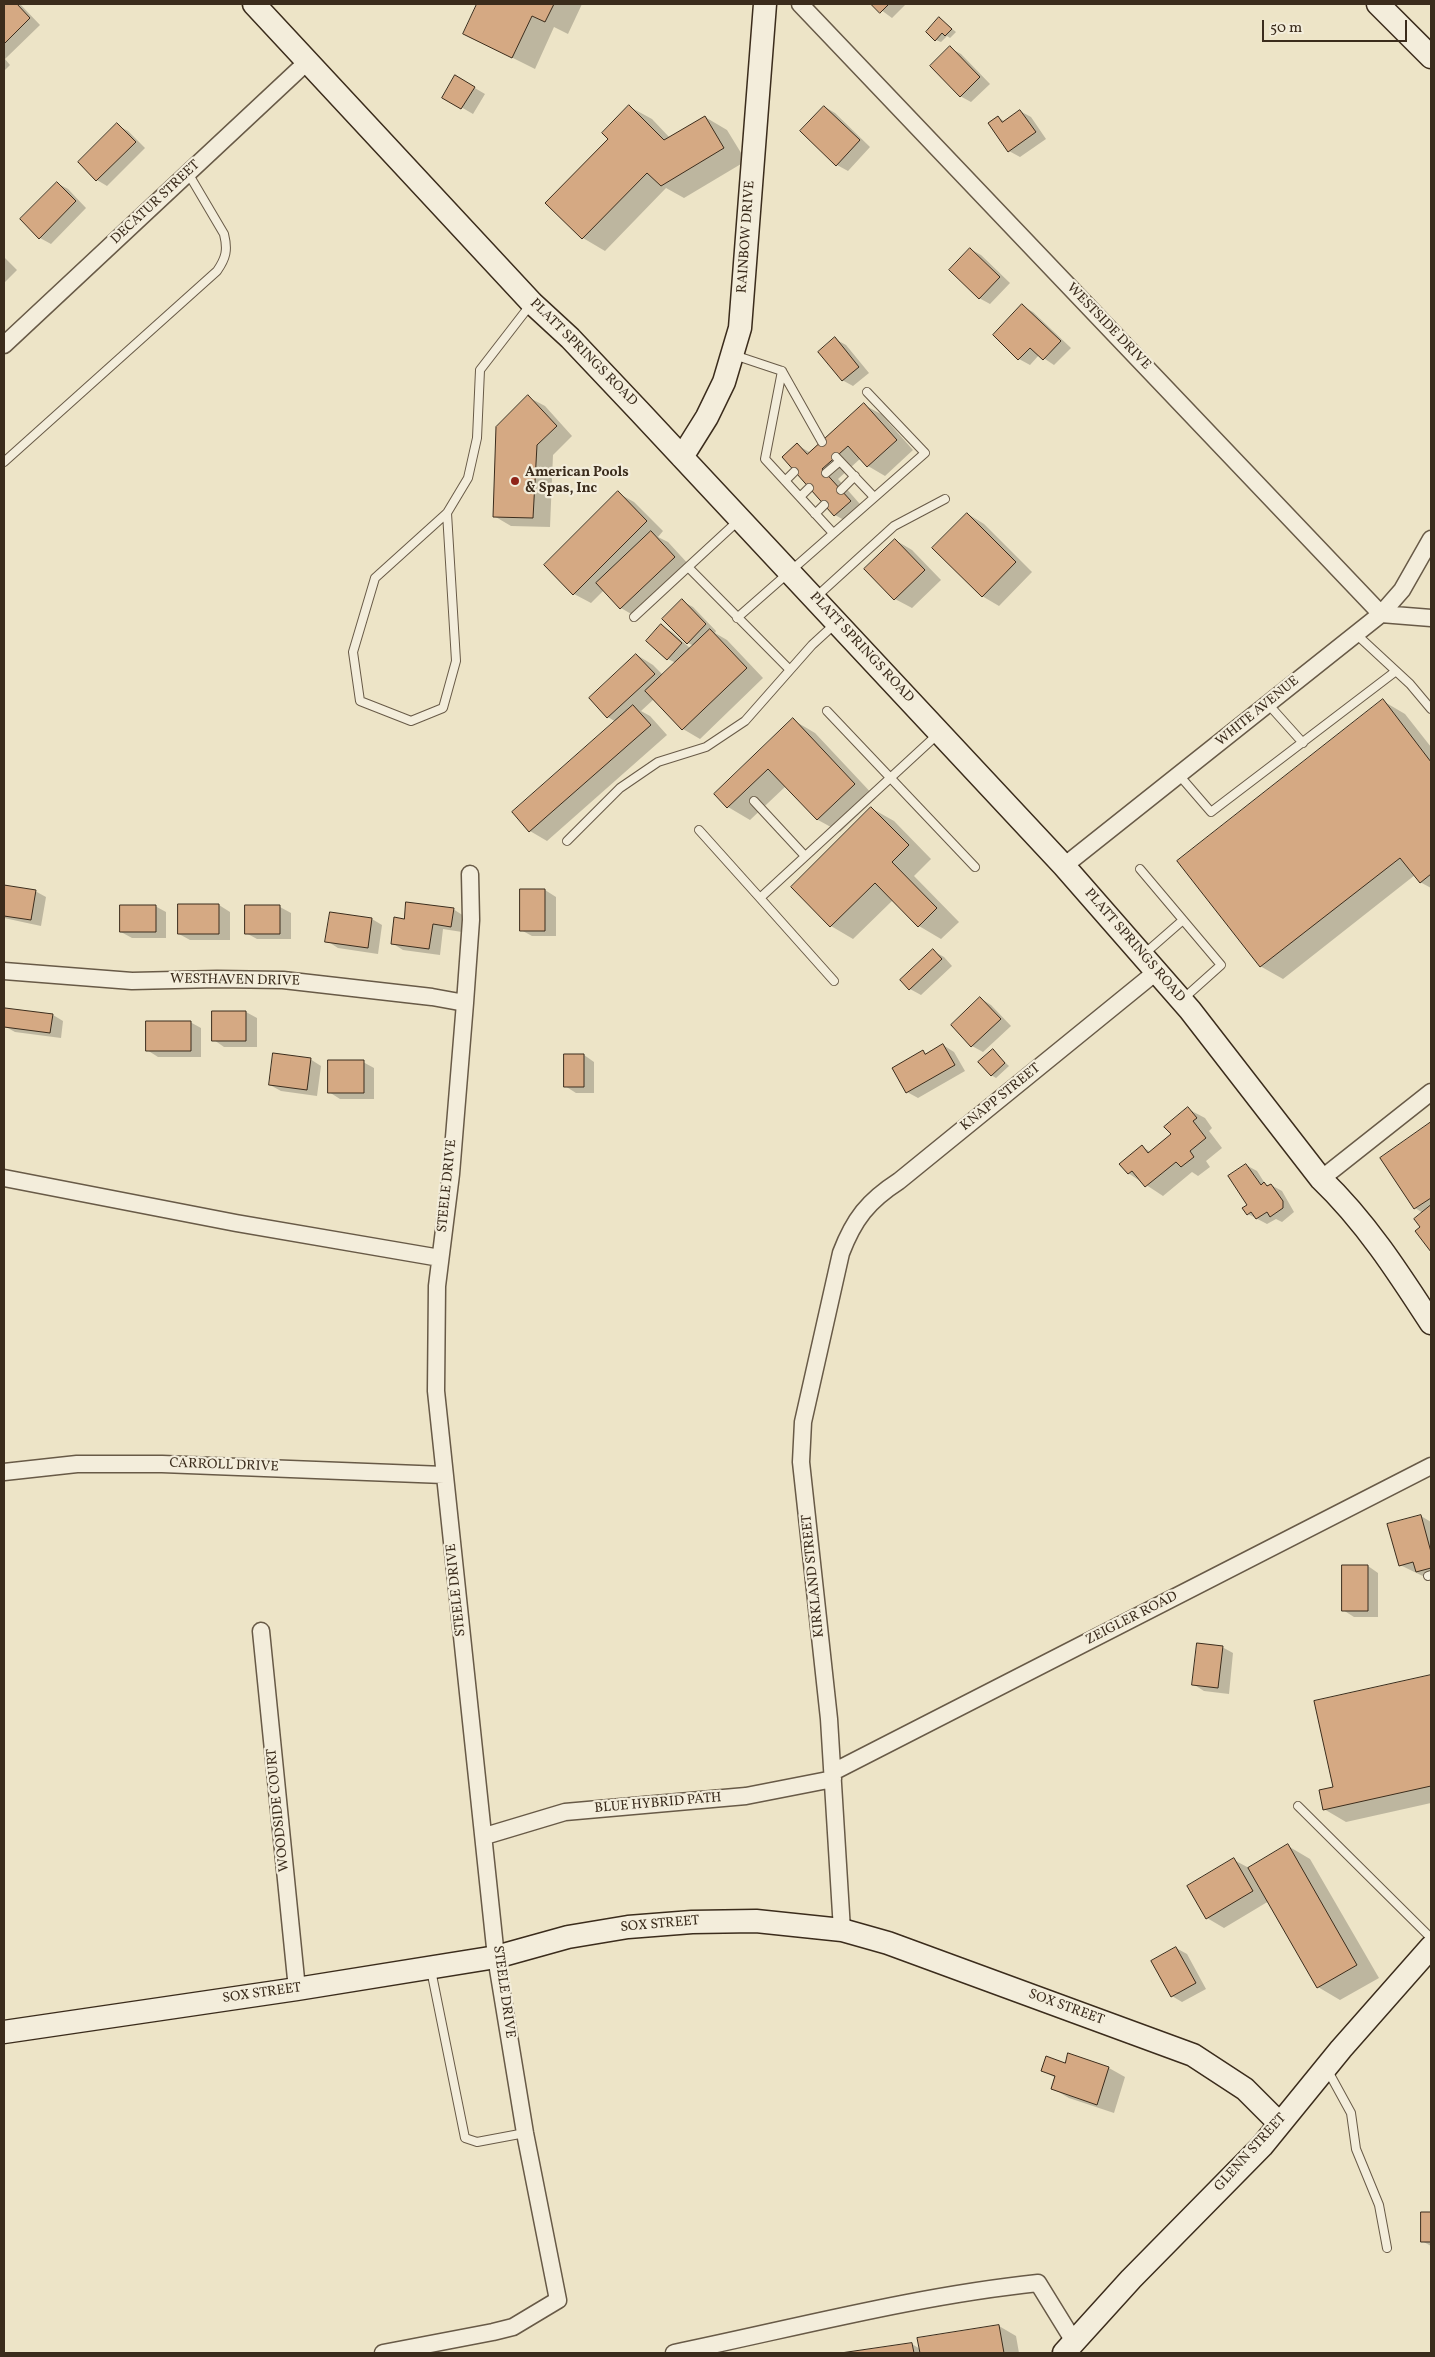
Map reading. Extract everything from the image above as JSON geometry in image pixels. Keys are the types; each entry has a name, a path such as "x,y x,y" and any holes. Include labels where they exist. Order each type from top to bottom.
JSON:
{"street":[{"name":"PLATT SPRINGS ROAD","path":"254,4 532,303 570,338 740,518 1064,866 1182,1000 1321,1179 1345,1202 1383,1250 1431,1323"},
{"name":"RAINBOW DRIVE","path":"682,457 707,417 724,382 734,355 740,328 766,4"},
{"name":"WESTSIDE DRIVE","path":"800,4 1381,614"},
{"path":"1378,4 1431,57"},
{"name":"DECATUR STREET","path":"4,345 308,61"},
{"name":"WHITE AVENUE","path":"1064,866 1381,614 1402,590 1431,539"},
{"path":"1381,614 1431,618"},
{"name":"STEELE DRIVE","path":"384,2353 513,2326 558,2300 524,2133 496,1957 436,1391 437,1286 451,1174 465,1003 471,920 470,874"},
{"name":"KNAPP STREET","path":"850,1228 866,1207 881,1192 907,1175 1149,964"},
{"name":"WESTHAVEN DRIVE","path":"4,971 132,981 217,978 283,980 432,997 465,1003"},
{"path":"1321,1179 1431,1092"},
{"path":"4,1178 236,1223 440,1258"},
{"name":"KIRKLAND STREET","path":"842,1930 829,1719 801,1462 801,1443 803,1422 830,1296 841,1253 850,1228"},
{"name":"CARROLL DRIVE","path":"4,1472 77,1464 162,1464 444,1475"},
{"name":"ZEIGLER ROAD","path":"833,1776 1431,1466"},
{"name":"WOODSIDE COURT","path":"261,1631 297,1989"},
{"name":"BLUE HYBRID PATH","path":"484,1836 565,1812 746,1796 833,1776"},
{"name":"SOX STREET","path":"4,2032 297,1989 496,1957 589,1932 692,1922 756,1921 842,1930 888,1943 1193,2055 1245,2089 1279,2123"},
{"name":"GLENN STREET","path":"1069,2348 1131,2279 1262,2146 1326,2067 1431,1947"},
{"path":"674,2353 872,2310 993,2288 1038,2283 1069,2348"}],"lane":[{"path":"4,462 217,271 226,259 227,245 224,234 188,173"},
{"path":"447,513 456,661 443,708 411,720 360,701 353,652 374,578 447,513 468,478 477,438 480,370 532,303"},
{"path":"734,355 782,371 822,442"},
{"path":"782,371 765,459 833,534"},
{"path":"737,618 925,453 867,392"},
{"path":"826,473 838,459 874,497"},
{"path":"785,481 794,472"},
{"path":"841,490 855,476"},
{"path":"800,497 809,488"},
{"path":"815,598 894,526 945,499"},
{"path":"815,514 824,505"},
{"path":"634,616 740,518"},
{"path":"688,567 790,670"},
{"path":"567,841 620,788 658,762 706,747 745,721 790,670 837,622"},
{"path":"1356,634 1396,671 1431,709"},
{"path":"1179,775 1211,812 1396,671"},
{"path":"1268,704 1302,742"},
{"path":"827,711 975,867"},
{"path":"760,898 940,732"},
{"path":"754,801 806,856"},
{"path":"699,830 834,981"},
{"path":"1140,869 1221,965 1182,1000"},
{"path":"1149,964 1183,920"},
{"path":"1298,1806 1431,1938"},
{"path":"431,1968 466,2138 477,2142 524,2133"},
{"path":"1326,2067 1351,2113 1356,2149 1379,2205 1387,2248"}],"building":[{"path":"4,4 17,4 30,18 4,44"},
{"path":"477,4 554,4 545,22 532,16 512,58 463,34"},
{"path":"871,4 889,4 880,13"},
{"path":"939,17 952,29 945,36 942,33 935,41 926,32"},
{"path":"950,46 980,77 960,97 930,66"},
{"path":"455,75 475,87 461,109 442,98"},
{"path":"629,105 664,140 705,116 724,148 661,186 647,173 582,239 545,203 608,139 602,133"},
{"path":"824,106 860,140 836,166 800,131"},
{"path":"1020,110 1036,132 1008,152 988,123 998,116 1002,122"},
{"path":"117,123 136,142 96,181 78,162"},
{"path":"57,182 76,201 39,239 20,219"},
{"path":"970,248 1000,277 979,299 949,270"},
{"path":"1022,304 1061,341 1043,360 1030,348 1018,360 993,335"},
{"path":"835,337 859,367 842,381 818,352"},
{"name":"American Pools & Spas, Inc","path":"528,395 557,426 537,445 533,518 493,517 496,427"},
{"path":"864,403 897,440 867,467 848,446 822,469 851,501 834,516 782,457 797,443 807,454"},
{"path":"618,491 647,521 573,595 544,565"},
{"path":"967,513 1016,562 982,597 932,548"},
{"path":"651,531 675,557 620,609 596,583"},
{"path":"895,539 925,570 894,600 864,569"},
{"path":"682,599 706,624 687,644 662,619"},
{"path":"661,624 682,643 667,660 646,641"},
{"path":"710,629 747,668 682,730 645,691"},
{"path":"636,654 655,674 607,718 589,698"},
{"path":"1383,699 1431,762 1431,874 1420,883 1400,858 1260,967 1177,861"},
{"path":"633,705 651,725 529,832 512,812"},
{"path":"793,718 855,784 817,820 768,769 727,808 714,794"},
{"path":"871,807 909,845 892,862 937,908 918,927 875,883 830,927 791,887"},
{"path":"4,885 36,890 31,920 4,916"},
{"path":"520,889 545,889 545,931 520,931"},
{"path":"406,902 454,908 451,927 433,924 429,949 391,944 394,917 404,919"},
{"path":"178,904 219,904 219,934 178,934"},
{"path":"120,905 156,905 156,932 120,932"},
{"path":"245,905 280,905 280,934 245,934"},
{"path":"330,912 372,918 368,948 325,942"},
{"path":"933,949 942,959 909,990 900,980"},
{"path":"980,997 1001,1019 971,1047 951,1025"},
{"path":"5,1008 53,1014 50,1033 4,1027"},
{"path":"212,1011 246,1011 246,1041 212,1041"},
{"path":"146,1021 191,1021 191,1051 146,1051"},
{"path":"943,1044 955,1065 906,1093 892,1068 923,1050 925,1054"},
{"path":"993,1049 1005,1063 991,1076 978,1062"},
{"path":"273,1053 311,1058 307,1090 269,1085"},
{"path":"564,1054 584,1054 584,1087 564,1087"},
{"path":"328,1060 364,1060 364,1093 328,1093"},
{"path":"1188,1107 1197,1118 1193,1121 1206,1138 1190,1151 1194,1157 1181,1167 1176,1162 1145,1187 1132,1171 1128,1174 1119,1164 1142,1145 1148,1153 1171,1134 1164,1127"},
{"path":"1431,1122 1431,1198 1414,1209 1380,1158"},
{"path":"1246,1164 1261,1185 1264,1182 1267,1186 1271,1184 1283,1201 1283,1208 1270,1217 1267,1212 1256,1219 1251,1212 1247,1215 1242,1208 1247,1205 1228,1176"},
{"path":"1431,1205 1431,1252 1415,1231 1420,1227 1414,1219"},
{"path":"1421,1515 1431,1552 1431,1568 1416,1572 1413,1562 1399,1566 1387,1524"},
{"path":"1342,1565 1368,1565 1368,1611 1342,1611"},
{"path":"1197,1643 1223,1646 1218,1688 1192,1685"},
{"path":"1431,1675 1431,1786 1323,1810 1319,1790 1333,1787 1314,1701"},
{"path":"1288,1844 1357,1965 1317,1988 1248,1868"},
{"path":"1234,1858 1253,1891 1206,1919 1187,1886"},
{"path":"1176,1947 1196,1983 1171,1997 1151,1961"},
{"path":"1068,2053 1109,2067 1097,2105 1051,2089 1055,2076 1041,2071 1046,2056 1065,2063"},
{"path":"1421,2212 1431,2212 1431,2242 1421,2242"},
{"path":"999,2325 1004,2353 920,2353 917,2338"},
{"path":"912,2343 914,2353 841,2353"}],"place":[{"name":"American Pools & Spas, Inc","path":"515,481"}]}
